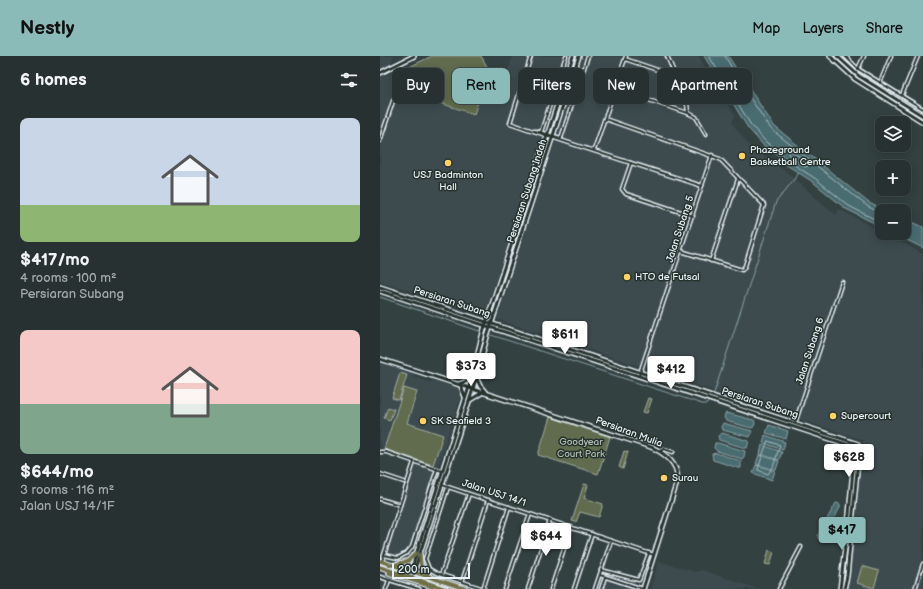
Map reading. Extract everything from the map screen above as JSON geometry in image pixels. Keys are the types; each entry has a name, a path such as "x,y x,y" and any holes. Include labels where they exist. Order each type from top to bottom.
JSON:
{"main road":[{"path":"393,566 408,561 418,554 421,566 432,578"},
{"path":"381,562 466,589"},
{"path":"380,568 446,589"},
{"path":"380,568 403,578 442,589"}],"street":[{"path":"380,73 414,56"},
{"path":"531,56 510,123 702,186"},
{"path":"541,132 566,56"},
{"name":"Persiaran Subang Indah","path":"474,376 485,325 573,56"},
{"name":"Persiaran Subang Indah","path":"474,376 579,56"},
{"path":"561,138 588,56"},
{"path":"622,68 626,56"},
{"path":"667,56 672,68"},
{"path":"830,56 855,79 923,122"},
{"path":"837,56 859,76 923,116"},
{"path":"845,56 858,69 923,109"},
{"path":"858,69 864,56"},
{"path":"880,83 891,56"},
{"path":"902,95 918,56"},
{"path":"625,60 657,70"},
{"path":"649,100 696,117 706,134"},
{"path":"380,141 392,104"},
{"path":"594,150 610,104"},
{"path":"688,104 688,113"},
{"path":"605,119 720,158 738,179 764,205 745,266 738,270 681,251"},
{"path":"534,131 547,135"},
{"path":"553,137 561,138 565,141"},
{"name":"Jalan Subang 5","path":"640,374 712,155"},
{"path":"631,162 622,189 626,194 692,216"},
{"path":"711,261 738,179"},
{"name":"Jalan Subang 6","path":"794,424 842,282"},
{"name":"Persiaran Subang","path":"380,286 490,327 717,400 854,442 859,447 848,569 844,589"},
{"name":"Persiaran Subang","path":"380,291 485,325"},
{"name":"Persiaran Mulia","path":"380,359 460,384 660,451 673,464 678,478 643,589"},
{"path":"465,401 464,391 460,384 474,376"},
{"path":"410,577 469,401 474,376"},
{"path":"469,401 484,392 474,376"},
{"path":"418,554 442,471 465,401 471,388"},
{"name":"Persiaran Subang","path":"794,424 853,445 856,448 840,589"},
{"path":"660,451 664,449 673,452"},
{"path":"380,452 442,471"},
{"path":"381,562 414,462"},
{"path":"384,555 398,558 407,553 412,547 437,469"},
{"path":"380,474 404,482"},
{"name":"Jalan USJ 14/1","path":"438,484 654,555"},
{"path":"448,487 425,556 429,569 483,589 509,507"},
{"path":"442,575 469,494"},
{"path":"380,499 400,506"},
{"path":"462,582 488,500"},
{"path":"505,589 530,514"},
{"path":"528,589 550,520"},
{"path":"551,589 571,527"},
{"path":"574,589 592,534"},
{"path":"595,589 611,540"},
{"path":"779,589 801,547"},
{"path":"601,570 639,580 649,553"},
{"path":"915,589 923,564"},
{"path":"843,569 848,569"},
{"path":"600,575 636,588 643,589"},
{"path":"601,589 605,576"},
{"path":"380,577 411,588 419,589"},
{"path":"386,589 389,580"}],"shaded area":[{"path":"380,56 393,56 391,65 380,69"},
{"path":"513,56 530,56 526,68 518,68 518,94 508,126 545,138 531,174 484,315 380,281 380,77 392,73 392,104 442,104 485,118 475,114 478,104 510,104 510,68 509,68"},
{"path":"532,56 565,56 561,68 528,68"},
{"path":"583,56 699,56 705,68 657,68 657,104 728,104 735,115 732,123 749,146 785,171 836,215 839,209 875,228 875,240 897,240 923,254 923,589 847,589 863,440 497,319 567,104 585,104 585,68 579,68"},
{"path":"518,100 518,104 549,104 541,130 534,130 511,122"},
{"name":"SK Seafield 3","path":"380,362 415,372 413,377 431,383 432,380 458,388 462,394 438,466 384,449 380,446"},
{"path":"412,463 438,472 413,550 401,559 381,557"},
{"path":"659,561 695,572 702,570 758,589 650,589"},
{"path":"604,574 641,585 640,589 599,589"}],"green space":[{"path":"432,56 481,56 488,68 452,68 452,104 477,104 474,114 443,104 444,68 407,68"},
{"path":"400,373 407,375 399,400 392,398"},
{"path":"404,388 417,392 407,423 443,435 433,465 384,449"},
{"path":"648,398 652,399 647,413 643,412"},
{"path":"388,407 394,409 390,420 384,418"},
{"name":"Goodyear Court Park","path":"550,417 610,437 598,474 538,455"},
{"path":"624,451 628,452 623,469 619,467"},
{"path":"584,484 588,485 584,498 603,504 599,517 580,512 576,522 572,521"},
{"path":"769,550 774,552 770,565 765,564"},
{"path":"862,566 879,571 874,588 857,583"}],"water":[{"path":"704,56 728,56 736,68 711,68"},
{"path":"752,93 774,126 869,203 875,206 875,224 846,209 813,182 785,164 777,154 763,145 748,128 733,104 752,104"},
{"path":"911,221 923,227 923,248 907,240 911,240"},
{"path":"726,413 754,420 754,427 751,428 726,421 724,417"},
{"path":"723,423 752,431 750,437 722,430 721,427"},
{"path":"769,425 788,431 786,439 766,433"},
{"path":"722,433 749,441 747,448 719,440 718,436"},
{"path":"765,435 785,442 783,450 763,443"},
{"path":"715,443 745,451 744,457 742,459 717,451 714,448"},
{"path":"762,445 782,452 779,460 760,454"},
{"path":"716,453 741,461 741,468 713,460 712,454"},
{"path":"759,455 779,461 776,470 756,464"},
{"path":"756,465 775,471 772,480 753,473"},
{"path":"836,503 840,504 840,507 824,539 820,540 818,535"}],"waterway":[{"path":"485,333 702,404 707,404 714,393 776,202 799,173"},
{"path":"380,297 482,332"}],"tram line":[{"path":"380,564 455,589"}],"place":[{"name":"Phazeground Basketball Centre","path":"742,156"},
{"name":"USJ Badminton Hall","path":"448,163"},
{"name":"HTO de Futsal","path":"627,277"},
{"name":"Supercourt","path":"833,416"},
{"name":"SK Seafield 3","path":"423,421"},
{"name":"Surau","path":"664,478"}]}
